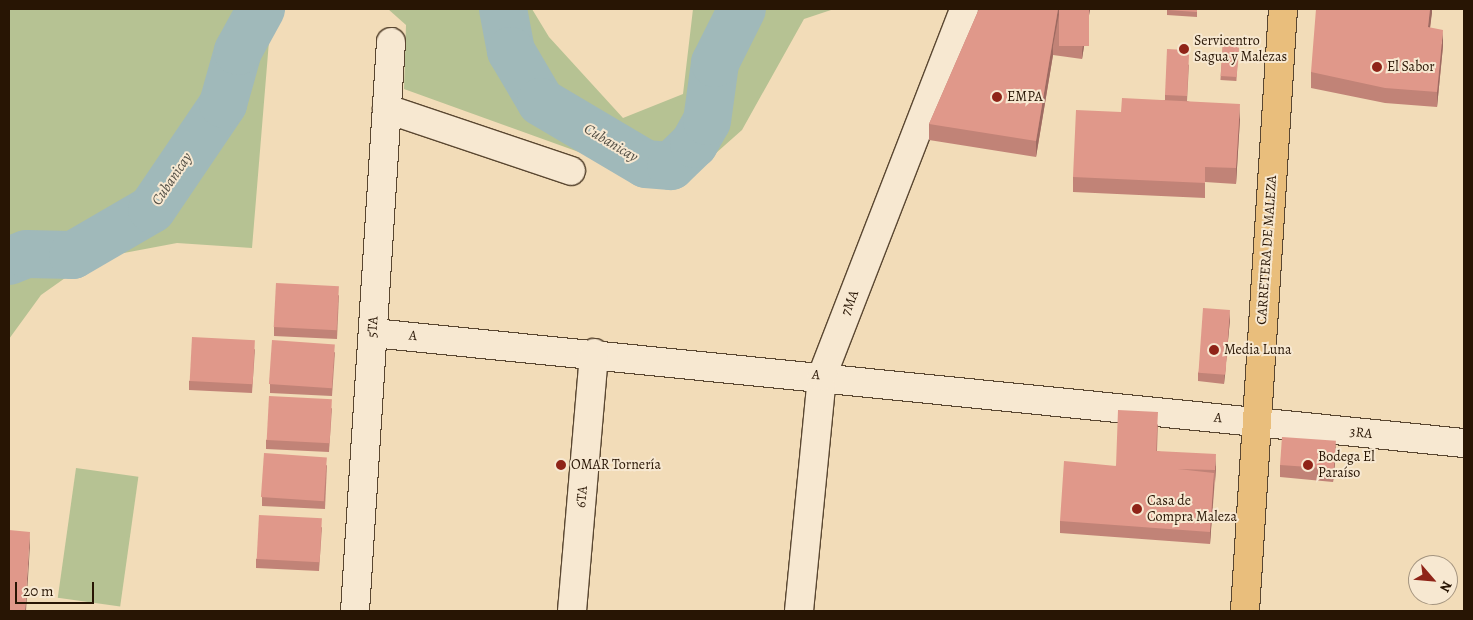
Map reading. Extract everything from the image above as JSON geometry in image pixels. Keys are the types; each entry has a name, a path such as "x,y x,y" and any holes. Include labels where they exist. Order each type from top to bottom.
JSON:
{"main road":[{"name":"CARRETERA DE MALEZA","path":"1245,611 1283,9"}],"street":[{"name":"7MA","path":"799,611 822,376 964,9"},
{"name":"5TA","path":"355,611 391,42"},
{"path":"387,109 571,171"},
{"name":"A","path":"373,333 822,376 1258,423"},
{"name":"6TA","path":"572,611 594,353"},
{"name":"3RA","path":"1258,423 1464,443"}],"green space":[{"path":"9,9 285,9 270,29 252,248 177,243 92,259 41,295 9,339"},
{"path":"388,9 532,9 549,37 623,118 683,94 693,9 834,9 804,19 742,130 698,169 662,182 404,89 406,25"},
{"path":"76,468 138,477 120,606 58,598"}],"building":[{"name":"EMPA","path":"979,9 1058,9 1036,141 929,124"},
{"path":"1059,9 1089,9 1089,46 1059,46"},
{"path":"1197,9 1197,12 1167,10"},
{"name":"El Sabor","path":"1316,9 1430,9 1428,27 1443,30 1437,92 1385,88 1311,72"},
{"path":"1223,43 1239,44 1237,77 1221,76"},
{"path":"1167,49 1185,50 1189,55 1187,96 1165,95"},
{"path":"1122,98 1240,104 1236,168 1205,167 1205,183 1073,177 1076,110 1121,112"},
{"path":"276,283 339,286 337,330 274,327"},
{"name":"Media Luna","path":"1203,308 1230,310 1225,375 1198,373"},
{"path":"192,337 255,340 253,384 190,381"},
{"path":"272,340 335,344 332,388 269,384"},
{"path":"269,396 332,399 330,443 267,440"},
{"path":"1118,410 1158,412 1156,451 1216,454 1215,470 1178,469 1214,473 1210,532 1060,521 1064,461 1116,466"},
{"path":"1282,437 1336,441 1334,469 1280,465"},
{"path":"264,453 327,457 324,501 261,497"},
{"path":"259,515 322,518 320,562 257,559"},
{"path":"9,530 30,532 25,611 9,611"}],"waterway":[{"name":"Cubanicay","path":"9,261 26,254 73,255 152,209 223,104 238,51 261,9"},
{"name":"Cubanicay","path":"503,9 511,51 541,102 646,164 671,166 694,144 707,121 715,63 742,9"}],"place":[{"name":"Servicentro Sagua y Malezas","path":"1184,49"},
{"name":"El Sabor","path":"1377,67"},
{"name":"EMPA","path":"997,97"},
{"name":"Media Luna","path":"1214,350"},
{"name":"OMAR Tornería","path":"561,465"},
{"name":"Bodega El Paraíso","path":"1308,465"},
{"name":"Casa de Compra Maleza","path":"1137,509"}]}
